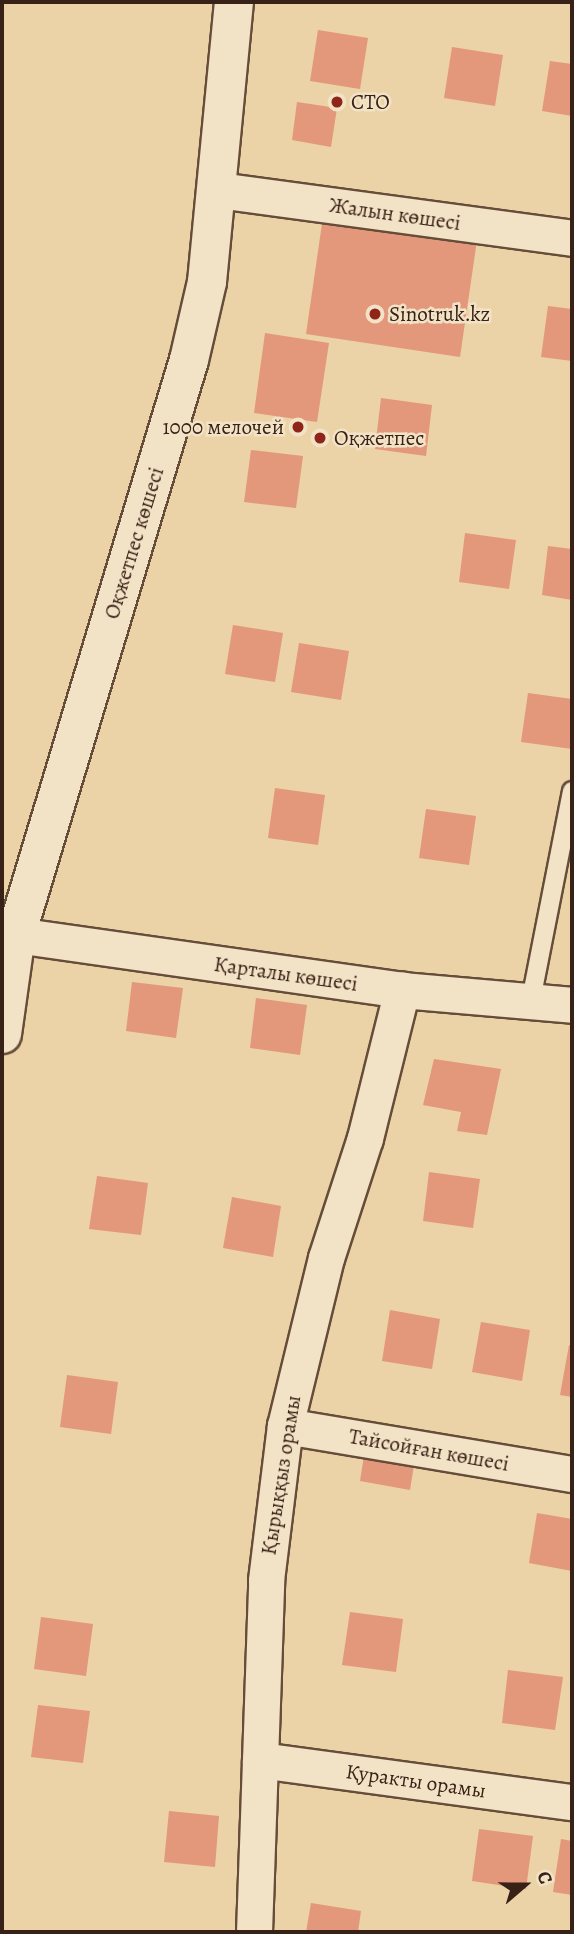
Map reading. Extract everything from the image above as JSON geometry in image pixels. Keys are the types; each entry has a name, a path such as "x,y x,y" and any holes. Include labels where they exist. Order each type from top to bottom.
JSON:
{"street":[{"name":"Оқжетпес көшесі","path":"2,1034 9,934 189,360 208,282 234,2"},
{"name":"Жалын көшесі","path":"218,190 572,238"},
{"name":"Қарталы көшесі","path":"9,934 401,990 572,1005"},
{"name":"Қырыққыз орамы","path":"254,1932 266,1580 285,1426 326,1258 365,1138 401,990"},
{"name":"Тайсойған көшесі","path":"285,1426 572,1474"},
{"name":"Қуракты орамы","path":"260,1760 572,1802"}],"lane":[{"path":"531,1000 572,791"}],"building":[{"path":"318,30 368,38 360,89 310,81"},
{"path":"452,47 503,55 495,106 444,98"},
{"path":"550,61 572,64 572,116 542,111"},
{"path":"297,102 337,108 331,147 292,140"},
{"path":"323,217 477,240 460,357 306,334"},
{"path":"548,306 572,309 572,361 541,357"},
{"path":"265,333 329,343 317,422 254,413"},
{"path":"381,398 432,405 426,456 375,449"},
{"path":"251,450 303,456 296,508 244,502"},
{"path":"465,533 516,540 509,589 459,582"},
{"path":"548,546 572,549 572,600 542,595"},
{"path":"233,625 283,633 275,682 225,674"},
{"path":"299,643 349,651 341,700 291,692"},
{"path":"528,693 572,699 572,749 521,742"},
{"path":"275,788 325,795 318,845 268,838"},
{"path":"426,809 476,816 469,865 419,858"},
{"path":"132,982 183,988 176,1038 126,1031"},
{"path":"256,998 307,1005 300,1055 250,1048"},
{"path":"434,1059 501,1069 487,1135 457,1131 461,1112 423,1105"},
{"path":"429,1172 480,1179 473,1228 423,1221"},
{"path":"97,1176 148,1183 141,1235 89,1229"},
{"path":"232,1197 281,1206 273,1257 223,1248"},
{"path":"390,1310 440,1319 432,1369 382,1361"},
{"path":"481,1322 530,1330 522,1381 472,1372"},
{"path":"569,1345 572,1346 572,1397 560,1395"},
{"path":"67,1375 118,1382 111,1434 60,1427"},
{"path":"368,1431 418,1440 410,1490 360,1481"},
{"path":"537,1513 572,1519 572,1571 529,1563"},
{"path":"350,1612 403,1619 396,1672 342,1665"},
{"path":"41,1617 93,1624 86,1676 34,1669"},
{"path":"508,1670 563,1677 555,1730 502,1723"},
{"path":"38,1705 90,1711 83,1763 31,1757"},
{"path":"169,1811 219,1816 215,1867 164,1862"},
{"path":"479,1829 533,1836 526,1889 472,1881"},
{"path":"561,1839 572,1841 572,1895 553,1892"},
{"path":"311,1903 361,1911 358,1932 306,1932"}],"place":[{"name":"СТО","path":"337,102"},
{"name":"Sinotruk.kz","path":"375,314"},
{"name":"1000 мелочей","path":"298,427"},
{"name":"Оқжетпес","path":"320,438"}]}
